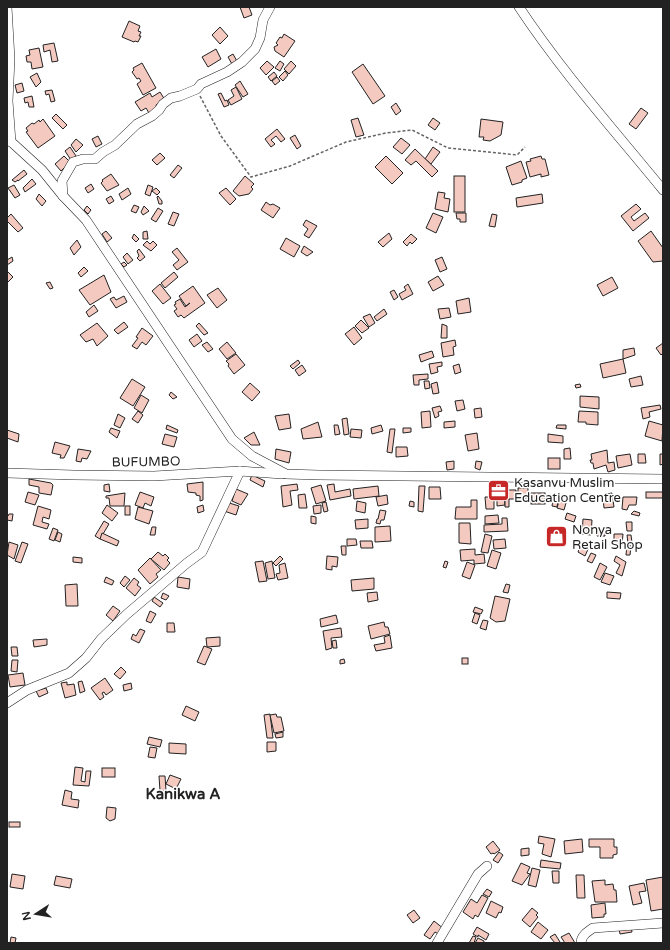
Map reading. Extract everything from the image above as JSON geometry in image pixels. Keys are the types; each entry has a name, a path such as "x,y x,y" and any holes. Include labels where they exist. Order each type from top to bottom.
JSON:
{"street":[{"path":"7,7 10,58 8,101 9,140 42,170 63,196 86,220 232,439 252,456 286,474"},
{"path":"63,196 62,182 73,162 83,158 95,159 122,139 137,124 152,116 162,104 171,98 197,89 201,84 227,72 242,62 255,49 260,38 263,20 270,7"},
{"path":"519,7 583,93 663,190"},
{"path":"7,703 27,690 69,673 86,658 101,639 127,614 202,552 240,471"},
{"name":"BUFUMBO","path":"7,473 154,476 240,471 319,475 663,479"},
{"path":"437,943 478,874 487,866"},
{"path":"581,943 581,940 586,932 593,928 663,923"}],"path":[{"path":"197,89 221,136 250,177 290,166 346,142 386,133 412,130 448,148 517,155 525,147"}],"building":[{"path":"240,7 249,7 252,15 244,18"},
{"path":"129,21 140,26 138,31 141,32 139,36 141,36 138,42 122,37"},
{"path":"220,27 228,36 220,44 212,35"},
{"path":"284,34 295,41 284,57 275,51 274,47 278,45 276,43"},
{"path":"54,43 58,61 52,62 50,50 44,52 43,45"},
{"path":"39,48 43,67 32,69 31,62 27,62 26,56 30,55 29,50"},
{"path":"216,49 221,59 208,67 202,57"},
{"path":"233,54 238,63 233,66 228,57"},
{"path":"267,61 274,67 266,75 260,68"},
{"path":"280,61 284,64 280,71 275,68"},
{"path":"291,61 296,66 289,74 284,69"},
{"path":"142,63 156,88 143,95 137,84 141,81 139,78 137,79 132,72 134,70 133,68"},
{"path":"363,64 385,96 373,104 352,72"},
{"path":"285,71 288,75 283,81 279,77"},
{"path":"274,72 277,76 271,81 268,77"},
{"path":"37,73 41,82 36,87 30,77"},
{"path":"277,77 280,81 275,85 272,81"},
{"path":"240,81 248,94 243,97 235,85"},
{"path":"22,83 24,91 17,93 15,85"},
{"path":"236,87 242,99 231,105 228,100 234,96 231,90"},
{"path":"52,90 55,101 51,102 49,94 46,95 45,91"},
{"path":"160,92 165,100 156,105 157,108 149,113 146,108 141,111 135,102 150,93 152,97"},
{"path":"221,93 229,105 224,107 218,94"},
{"path":"32,96 34,107 29,107 28,102 25,103 24,98"},
{"path":"396,103 401,111 396,115 391,107"},
{"path":"641,108 648,113 636,129 629,124"},
{"path":"56,114 67,125 63,129 52,118"},
{"path":"358,118 364,135 356,137 351,120"},
{"path":"433,118 440,123 435,130 428,125"},
{"path":"43,119 55,136 38,148 26,132 28,131 26,128 32,123 34,124 39,120 40,122"},
{"path":"481,119 503,122 501,135 490,141 483,140 484,137 479,137"},
{"path":"277,129 285,139 281,142 276,136 271,140 275,144 271,147 265,139"},
{"path":"295,135 301,146 297,149 290,138"},
{"path":"98,136 102,144 96,147 92,139"},
{"path":"401,138 410,145 402,154 393,147"},
{"path":"76,139 83,145 76,152 71,145"},
{"path":"70,147 76,156 71,160 65,151"},
{"path":"433,147 440,152 431,164 425,159"},
{"path":"415,149 438,171 432,177 416,161 411,165 405,160"},
{"path":"160,153 165,158 157,165 152,160"},
{"path":"64,156 70,162 61,171 55,164"},
{"path":"386,156 403,173 392,184 375,167"},
{"path":"541,156 542,159 545,159 549,175 541,177 541,174 530,177 526,162 531,161 530,159"},
{"path":"521,161 527,178 522,180 522,182 512,185 506,167"},
{"path":"178,165 182,168 174,178 170,175"},
{"path":"24,170 27,174 18,181 15,182 12,180"},
{"path":"111,174 119,185 107,191 101,183 103,181 102,180"},
{"path":"245,176 254,184 251,187 253,189 249,194 239,196 233,191"},
{"path":"454,176 465,176 465,212 454,212"},
{"path":"32,179 36,184 25,192 23,188"},
{"path":"91,184 94,189 88,193 85,188"},
{"path":"14,185 20,195 15,198 8,188"},
{"path":"148,185 153,187 150,196 145,194"},
{"path":"128,188 131,194 122,200 119,194"},
{"path":"156,188 160,192 157,195 152,191"},
{"path":"226,188 236,199 230,205 219,193"},
{"path":"438,192 445,193 444,198 450,199 448,212 435,209"},
{"path":"39,194 46,201 42,206 36,199"},
{"path":"542,194 543,203 517,207 516,198"},
{"path":"111,196 114,201 109,204 106,199"},
{"path":"158,196 162,201 162,204 159,204"},
{"path":"266,202 280,208 273,218 261,210"},
{"path":"636,204 641,209 631,217 634,221 645,213 649,218 633,231 621,216"},
{"path":"134,205 139,207 136,213 131,211"},
{"path":"87,206 91,210 88,214 84,210"},
{"path":"144,206 149,211 143,215 141,212"},
{"path":"158,208 163,211 156,222 151,219"},
{"path":"173,212 179,214 174,226 168,224"},
{"path":"433,213 443,217 436,233 426,228"},
{"path":"456,213 466,213 466,222 460,222 460,219 457,219"},
{"path":"11,214 23,228 18,232 7,221 7,218"},
{"path":"492,214 497,215 495,227 489,226"},
{"path":"306,220 317,226 309,238 304,235 308,229 303,225"},
{"path":"106,231 112,238 107,242 102,234"},
{"path":"147,231 148,239 143,239 143,232"},
{"path":"651,231 663,248 663,261 653,262 638,241"},
{"path":"389,233 392,239 383,247 378,242"},
{"path":"134,234 139,239 136,242 132,238"},
{"path":"411,234 417,239 412,244 410,242 407,246 403,242"},
{"path":"286,238 300,246 294,257 280,249"},
{"path":"77,240 81,247 74,255 70,248"},
{"path":"147,241 150,244 153,241 157,245 151,251 143,245"},
{"path":"304,246 313,252 307,256 301,252"},
{"path":"177,248 188,262 177,270 173,265 179,260 172,252"},
{"path":"139,249 145,257 140,261 137,258 139,256 137,251"},
{"path":"127,253 133,260 128,264 123,257"},
{"path":"12,257 13,261 7,265 7,260"},
{"path":"442,257 447,269 440,272 435,260"},
{"path":"124,262 127,265 124,267 121,264"},
{"path":"84,267 88,271 81,277 78,273"},
{"path":"7,271 13,277 7,283"},
{"path":"174,272 178,277 165,288 161,283"},
{"path":"104,275 111,292 90,305 79,290"},
{"path":"438,276 444,285 433,291 428,282"},
{"path":"612,277 618,288 603,296 597,285"},
{"path":"50,282 53,288 50,289 46,283"},
{"path":"160,284 171,298 163,304 152,291"},
{"path":"408,284 413,294 402,300 399,294 406,290 404,287"},
{"path":"193,286 205,303 184,318 181,315 178,317 174,311 177,309 174,305 176,304 175,302 180,299 185,307 190,303 186,306 179,296"},
{"path":"218,288 227,300 217,308 207,295"},
{"path":"394,290 398,297 394,300 390,292"},
{"path":"124,296 127,302 116,308 110,299 114,297 116,300"},
{"path":"469,298 471,312 458,314 456,301"},
{"path":"94,305 98,311 89,317 86,312"},
{"path":"449,308 451,317 440,319 438,309"},
{"path":"384,309 387,314 377,321 374,317"},
{"path":"370,314 375,323 369,327 363,317"},
{"path":"361,320 369,328 362,333 355,326"},
{"path":"124,322 128,327 118,334 114,330"},
{"path":"97,323 108,336 97,346 93,339 86,342 80,335"},
{"path":"199,323 208,333 204,335 196,326"},
{"path":"442,324 447,326 447,338 441,338"},
{"path":"354,327 362,338 354,345 345,334"},
{"path":"142,328 153,336 146,345 142,342 137,349 132,346 138,338 136,337"},
{"path":"197,334 202,341 194,347 189,340"},
{"path":"455,340 456,346 453,347 454,355 443,357 441,343"},
{"path":"207,342 213,349 208,352 202,345"},
{"path":"227,342 236,353 227,359 219,349"},
{"path":"663,343 663,353 661,355 656,348"},
{"path":"634,348 635,355 623,359 623,350"},
{"path":"432,351 434,357 421,362 419,355"},
{"path":"236,354 245,365 234,374 226,361"},
{"path":"623,359 626,373 603,378 600,364"},
{"path":"298,360 300,363 293,369 290,366"},
{"path":"442,362 442,366 437,367 438,372 431,374 429,364"},
{"path":"459,364 461,372 455,374 453,366"},
{"path":"302,365 306,371 299,376 295,370"},
{"path":"428,374 428,379 419,380 419,385 414,385 413,375"},
{"path":"641,376 643,385 631,387 629,379"},
{"path":"132,379 145,387 133,406 120,398"},
{"path":"424,381 429,381 430,388 425,389"},
{"path":"437,382 439,393 433,394 431,384"},
{"path":"250,383 260,392 252,401 242,392"},
{"path":"580,384 581,387 576,388 575,385"},
{"path":"171,392 177,397 173,399 169,395"},
{"path":"141,395 149,400 142,413 134,408"},
{"path":"580,396 599,397 599,409 580,407"},
{"path":"463,400 465,409 457,411 455,401"},
{"path":"660,405 661,409 649,412 650,417 643,419 641,408"},
{"path":"440,406 442,411 438,412 439,416 435,418 432,408"},
{"path":"481,408 482,417 475,418 474,409"},
{"path":"138,411 143,415 138,423 132,419"},
{"path":"430,411 431,427 422,428 421,412"},
{"path":"579,411 598,412 598,425 578,422"},
{"path":"118,414 125,418 120,428 114,425"},
{"path":"289,414 291,428 279,430 275,416"},
{"path":"347,418 349,434 344,435 342,419"},
{"path":"455,421 455,427 444,428 444,422"},
{"path":"649,421 663,425 662,441 645,436"},
{"path":"318,422 322,437 303,439 301,429"},
{"path":"167,425 178,430 177,433 166,429"},
{"path":"334,425 338,425 340,434 335,435"},
{"path":"381,425 383,431 372,434 371,428"},
{"path":"557,425 566,425 566,429 556,428"},
{"path":"111,428 120,431 117,438 109,432"},
{"path":"403,428 411,428 411,432 403,433"},
{"path":"351,429 362,430 361,438 350,437"},
{"path":"390,429 395,429 392,453 387,452"},
{"path":"7,430 19,434 18,442 7,438"},
{"path":"254,432 260,445 251,445 244,438"},
{"path":"477,433 479,449 468,451 465,435"},
{"path":"165,434 177,437 174,447 162,444"},
{"path":"548,434 563,436 563,443 548,442"},
{"path":"55,442 70,446 64,458 60,458 61,455 52,453"},
{"path":"396,447 407,447 408,456 396,457"},
{"path":"570,448 571,459 564,459 564,449"},
{"path":"78,449 91,451 87,459 82,458 81,462 76,461"},
{"path":"276,449 291,452 289,463 275,459"},
{"path":"607,450 608,463 614,462 615,470 608,472 606,465 594,469 593,463 591,463 590,460 592,460 591,454"},
{"path":"630,454 632,465 618,468 616,456"},
{"path":"638,454 645,454 646,463 638,463"},
{"path":"660,454 663,454 663,464 660,465"},
{"path":"548,458 560,458 560,469 548,469"},
{"path":"454,461 454,469 447,470 446,462"},
{"path":"476,461 482,462 480,470 475,468"},
{"path":"252,475 265,481 263,487 250,480"},
{"path":"29,479 51,483 53,485 51,495 39,493 39,487 29,485"},
{"path":"203,482 203,500 200,501 200,496 196,495 196,493 188,492 187,484"},
{"path":"109,484 110,492 104,491 104,485"},
{"path":"297,484 298,490 290,491 292,505 283,507 281,486"},
{"path":"334,484 335,492 350,489 351,496 330,500 327,485"},
{"path":"321,485 326,501 316,504 311,488"},
{"path":"378,486 379,496 354,499 353,489"},
{"path":"419,486 425,486 423,512 418,511"},
{"path":"503,486 505,505 497,506 497,495 493,495 492,487"},
{"path":"429,487 440,487 441,499 429,499"},
{"path":"518,488 528,488 528,498 518,498"},
{"path":"236,489 248,494 241,505 232,501"},
{"path":"505,490 516,490 516,499 509,499 509,507 505,507"},
{"path":"28,492 39,495 35,505 25,502"},
{"path":"140,492 154,497 151,506 145,503 143,508 135,505"},
{"path":"646,492 663,492 663,498 646,498"},
{"path":"125,493 124,506 110,506 109,498 106,498 106,496"},
{"path":"531,493 545,493 545,504 531,504"},
{"path":"612,493 614,507 604,508 603,498 606,497 606,494"},
{"path":"305,494 307,508 299,508 298,495"},
{"path":"554,494 559,495 557,507 552,506"},
{"path":"387,495 388,504 378,506 376,497"},
{"path":"485,497 494,497 494,509 486,509"},
{"path":"623,497 637,497 636,505 629,505 627,510 622,509"},
{"path":"471,500 477,500 477,519 455,519 456,507 471,507"},
{"path":"357,501 366,503 365,513 356,511"},
{"path":"410,501 414,502 414,507 409,506"},
{"path":"559,501 566,503 564,510 557,508"},
{"path":"226,502 239,506 236,515 224,511"},
{"path":"326,502 328,511 324,512 322,503"},
{"path":"107,505 118,513 112,521 102,513"},
{"path":"203,505 204,511 198,513 197,507"},
{"path":"321,505 321,513 314,514 313,506"},
{"path":"38,506 51,510 49,519 43,517 42,522 49,524 47,529 33,525"},
{"path":"125,506 130,506 130,515 125,515"},
{"path":"138,507 153,511 149,524 135,519"},
{"path":"380,510 386,511 384,520 381,520 380,524 376,523"},
{"path":"634,511 640,513 639,516 631,514"},
{"path":"567,513 576,516 574,522 565,519"},
{"path":"9,514 13,514 12,521 7,520 7,516"},
{"path":"498,515 499,523 485,524 485,516"},
{"path":"311,516 316,517 316,524 311,523"},
{"path":"502,518 507,518 508,531 484,532 484,525 502,524"},
{"path":"368,519 368,528 356,529 355,520"},
{"path":"583,519 592,520 591,535 582,534"},
{"path":"104,521 109,524 100,539 95,536"},
{"path":"626,522 632,522 632,531 627,531"},
{"path":"459,523 470,523 471,544 459,543"},
{"path":"390,526 391,541 375,542 375,527"},
{"path":"152,527 156,527 155,535 150,535"},
{"path":"53,528 58,530 54,541 49,539"},
{"path":"596,529 605,529 605,536 597,536"},
{"path":"58,532 62,534 60,542 55,540"},
{"path":"102,533 119,541 117,546 100,539"},
{"path":"485,534 492,536 488,553 481,552"},
{"path":"614,534 623,534 622,545 614,545"},
{"path":"627,535 631,535 632,543 628,543"},
{"path":"347,539 356,539 357,545 347,546"},
{"path":"505,539 506,548 494,549 493,540"},
{"path":"360,541 372,541 373,548 361,548"},
{"path":"9,542 18,545 14,559 7,555"},
{"path":"22,542 28,544 21,563 15,561"},
{"path":"581,544 589,547 585,556 578,552"},
{"path":"627,545 631,546 630,555 626,555"},
{"path":"341,546 346,546 346,555 342,555"},
{"path":"475,549 475,555 484,554 485,563 474,564 474,560 461,561 460,550"},
{"path":"492,550 501,553 496,569 487,566"},
{"path":"158,552 163,556 165,554 169,558 167,560 170,563 164,570 151,559"},
{"path":"591,553 596,555 592,563 587,561"},
{"path":"280,556 283,559 276,566 273,563"},
{"path":"327,556 338,557 337,567 332,566 332,570 326,569"},
{"path":"616,556 626,562 622,576 616,573 620,565 614,561"},
{"path":"73,557 82,558 82,563 73,562"},
{"path":"150,558 161,570 156,574 158,577 150,584 138,570"},
{"path":"263,561 267,581 259,582 255,562"},
{"path":"272,561 275,578 268,579 265,563"},
{"path":"445,561 448,562 446,568 443,567"},
{"path":"467,562 475,565 470,579 462,576"},
{"path":"285,563 288,578 278,580 276,574 280,573 279,565"},
{"path":"600,563 607,567 600,580 594,577"},
{"path":"605,573 614,576 610,585 601,582"},
{"path":"125,576 130,580 124,587 120,583"},
{"path":"106,577 114,581 112,585 104,582"},
{"path":"178,577 190,579 189,589 177,587"},
{"path":"134,578 139,582 137,585 141,588 135,596 126,588"},
{"path":"374,578 374,589 352,591 351,580"},
{"path":"77,584 78,606 66,606 65,585"},
{"path":"506,584 510,585 508,593 503,592"},
{"path":"377,592 378,600 368,602 367,593"},
{"path":"607,592 621,593 620,599 607,598"},
{"path":"163,593 169,596 166,600 161,598"},
{"path":"495,596 510,599 505,621 496,622 490,618"},
{"path":"154,597 163,603 160,607 152,601"},
{"path":"113,606 120,611 113,621 106,615"},
{"path":"475,607 483,610 481,614 473,612"},
{"path":"150,611 156,614 151,623 146,621"},
{"path":"475,613 480,615 477,624 472,622"},
{"path":"336,615 338,623 321,627 320,619"},
{"path":"483,620 488,621 486,630 480,628"},
{"path":"384,622 385,627 388,627 390,634 371,639 368,626"},
{"path":"167,623 174,623 175,632 167,632"},
{"path":"341,628 342,637 331,638 332,648 326,650 323,631"},
{"path":"140,629 145,631 139,643 131,639 133,634 136,636"},
{"path":"390,635 392,648 376,651 374,645 385,643 384,637"},
{"path":"220,637 220,646 207,647 206,638"},
{"path":"47,639 47,645 34,647 33,640"},
{"path":"336,640 337,648 333,648 332,641"},
{"path":"204,646 212,649 205,665 197,662"},
{"path":"11,647 17,647 18,656 12,656"},
{"path":"462,658 468,658 468,664 462,664"},
{"path":"344,659 345,663 340,664 340,660"},
{"path":"12,660 18,660 17,672 11,671"},
{"path":"121,667 126,672 120,679 114,674"},
{"path":"23,673 25,685 10,687 8,675"},
{"path":"105,678 113,690 106,695 104,692 102,693 104,697 100,700 91,688"},
{"path":"82,681 85,691 80,693 78,682"},
{"path":"67,682 67,685 74,684 76,695 65,698 61,683"},
{"path":"131,683 132,689 124,691 123,685"},
{"path":"46,688 48,693 39,697 36,691"},
{"path":"186,706 199,712 195,721 182,715"},
{"path":"270,714 273,738 267,738 264,715"},
{"path":"276,714 277,717 281,717 284,731 274,733 270,715"},
{"path":"283,732 283,737 276,738 275,734"},
{"path":"149,737 162,740 160,747 147,744"},
{"path":"267,742 276,742 276,751 267,752"},
{"path":"169,743 186,744 186,754 169,753"},
{"path":"150,747 157,748 155,758 148,757"},
{"path":"75,767 83,768 81,781 85,782 86,771 91,771 89,786 73,785"},
{"path":"102,768 115,768 115,777 102,777"},
{"path":"170,775 181,779 176,789 166,784"},
{"path":"159,776 165,776 166,791 160,791"},
{"path":"65,790 72,792 71,799 79,800 78,808 62,805"},
{"path":"107,807 116,808 115,819 110,821 106,818"},
{"path":"9,822 20,822 20,827 9,827"},
{"path":"539,836 555,839 551,857 542,854 544,844 538,843"},
{"path":"582,839 583,852 565,854 564,841"},
{"path":"589,839 614,839 614,847 617,847 617,854 613,855 613,858 600,858 600,847 589,847"},
{"path":"493,841 500,850 494,854 491,854 486,847"},
{"path":"529,848 529,855 521,856 521,849"},
{"path":"499,852 503,855 498,863 493,860"},
{"path":"541,860 561,863 560,869 540,867"},
{"path":"521,863 530,867 527,873 530,874 522,885 512,881"},
{"path":"532,868 540,870 536,887 528,885"},
{"path":"552,871 559,871 559,883 553,883"},
{"path":"12,874 25,876 23,889 10,887"},
{"path":"576,875 584,875 585,898 577,898"},
{"path":"56,876 72,879 70,888 54,885"},
{"path":"663,877 663,909 651,911 646,880"},
{"path":"605,880 605,885 613,884 614,890 616,890 617,902 595,902 592,881"},
{"path":"644,883 646,891 639,892 642,903 633,905 629,886"},
{"path":"487,889 492,892 489,897 483,894"},
{"path":"482,895 488,898 478,917 475,915 473,919 463,912 471,899 477,903"},
{"path":"491,901 503,907 501,913 499,912 496,918 486,913"},
{"path":"605,903 606,914 604,914 604,917 592,918 591,905"},
{"path":"532,908 538,913 536,915 538,917 530,927 522,920"},
{"path":"414,910 420,918 413,923 407,915"},
{"path":"434,921 444,929 440,935 435,932 430,939 424,935"},
{"path":"538,922 548,930 541,939 531,932"},
{"path":"631,926 632,932 620,934 619,928"},
{"path":"477,927 489,934 486,940 473,934"},
{"path":"569,933 575,943 565,943 561,937"},
{"path":"555,934 560,942 559,943 555,943 550,937"},
{"path":"473,936 476,937 474,943 469,943"},
{"path":"11,937 16,938 15,943 10,943"},
{"path":"478,938 484,941 484,943 475,943"}],"place":[{"name":"Kasanvu Muslim Education Centre","path":"499,490"},
{"name":"Nonya Retail Shop","path":"557,537"}],"district":[{"name":"Kanikwa A","path":"183,794"}]}
